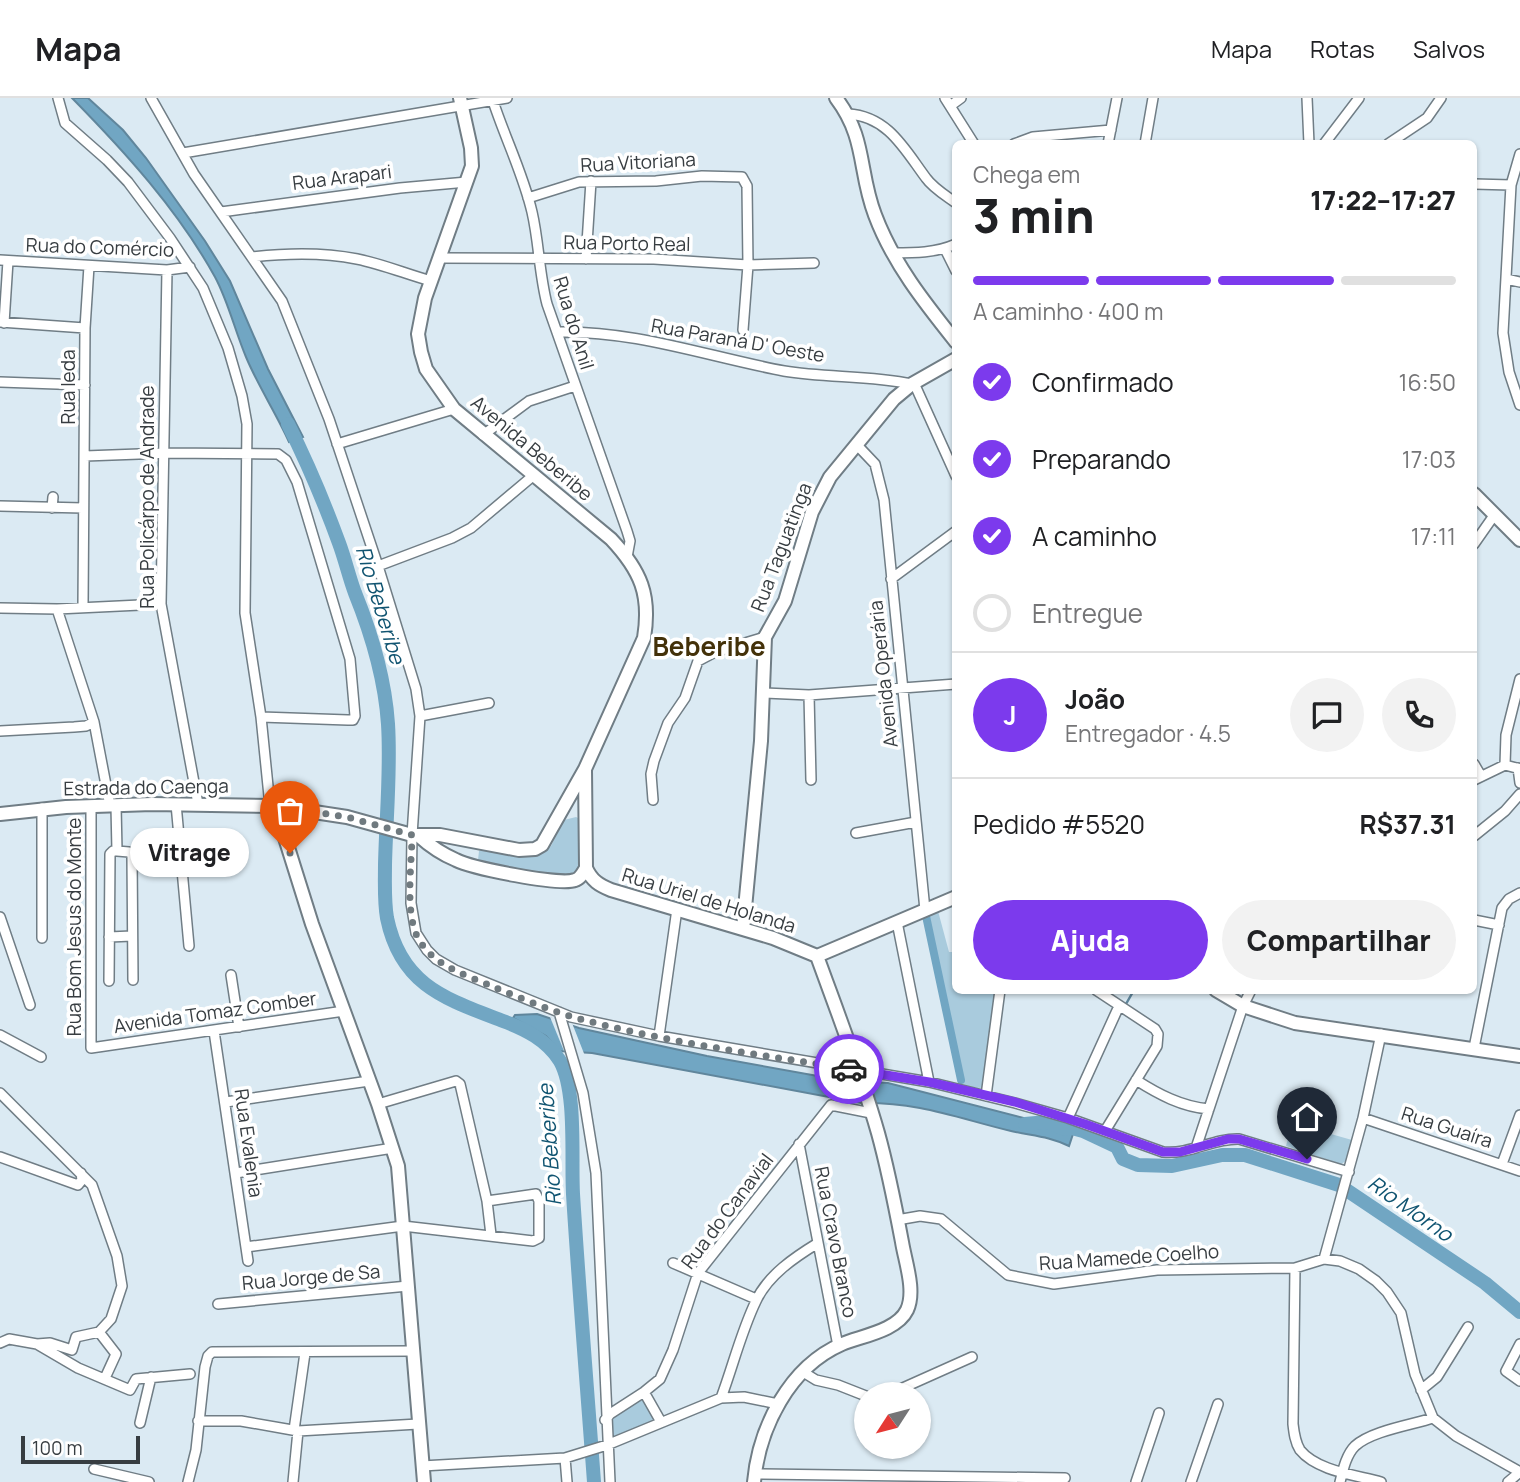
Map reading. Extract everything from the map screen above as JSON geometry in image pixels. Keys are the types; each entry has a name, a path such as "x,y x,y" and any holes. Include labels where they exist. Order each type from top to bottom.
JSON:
{"main road":[{"path":"836,98 848,114 858,139 874,213 893,253 923,303 952,337"},
{"name":"Avenida Beberibe","path":"461,102 472,166 420,319 418,334 426,369 454,409 604,532 627,557 645,592 647,621 643,638 585,769 542,845 527,851 463,838"},
{"name":"Rua Taguatinga","path":"743,929 765,693 765,637 785,601 817,500 836,469 880,414 913,384 952,361"},
{"path":"1477,497 1520,540"},
{"name":"Avenida Beberibe","path":"585,769 586,868"},
{"path":"563,805 577,802 586,814"},
{"name":"Estrada do Caenga","path":"0,814 41,808 176,804 273,806 347,817 410,834"},
{"path":"273,806 312,924 393,1149 400,1183 424,1482"},
{"path":"410,834 463,838"},
{"path":"410,834 458,861 497,872 569,881 581,876 586,868"},
{"path":"458,861 452,851 453,845 463,838"},
{"name":"Rua Uriel de Holanda","path":"586,868 590,877 598,884 792,945 817,956"},
{"path":"754,1478 763,1439 778,1404 803,1372 838,1346 894,1323 907,1310 910,1300 909,1282 885,1160 817,956 952,899"},
{"path":"1223,994 1243,1006 1296,1023 1520,1056"}],"street":[{"path":"58,98 65,123 128,182 190,267 218,320 242,396 246,410 247,454 245,613 273,806"},
{"path":"150,98 220,212 282,301 337,444 378,566 416,689 421,716 410,834 411,915 420,942 436,959 455,970 560,1015 858,1075 929,1082 1068,1118 1163,1152 1239,1139 1349,1172"},
{"path":"183,153 461,102 507,98"},
{"path":"961,98 947,102 971,140"},
{"path":"1109,140 1117,98"},
{"path":"1146,140 1153,98"},
{"path":"1307,98 1309,140"},
{"path":"1327,140 1359,98"},
{"path":"1394,140 1427,118 1441,98"},
{"name":"Rua do Anil","path":"492,99 528,198 537,238 540,277 547,304 627,531 627,557"},
{"path":"848,114 862,115 883,127 910,154 932,185 952,200"},
{"path":"1025,140 1111,130"},
{"path":"1520,153 1511,185 1504,342 1511,384 1520,405"},
{"name":"Rua Vitoriana","path":"528,198 568,185 591,181 646,181 737,175 742,177 747,186 748,265"},
{"path":"586,259 591,181"},
{"name":"Rua Arapari","path":"220,212 400,188 467,182"},
{"path":"1477,184 1511,185"},
{"path":"893,253 920,253 952,246"},
{"path":"945,249 952,263"},
{"path":"252,257 289,253 340,257 373,263 431,281"},
{"name":"Rua Porto Real","path":"440,258 654,259 748,265 814,263"},
{"name":"Rua do Comércio","path":"2,322 4,260 167,270 190,267"},
{"path":"743,330 748,265"},
{"name":"Rua Ieda","path":"83,606 85,328 89,266"},
{"name":"Rua Policárpo de Andrade","path":"167,270 162,604 198,804"},
{"path":"1506,279 1520,282"},
{"path":"2,322 85,328"},
{"name":"Rua Paraná D' Oeste","path":"557,332 602,332 784,371 875,377 913,384"},
{"path":"0,382 55,389 85,385"},
{"path":"913,384 952,467"},
{"path":"483,435 529,401 575,386"},
{"path":"337,444 454,409"},
{"name":"Avenida Operária","path":"856,444 875,464 882,491 925,910"},
{"path":"85,456 166,453 278,454 286,460 297,482 349,659 355,716 353,720 261,717"},
{"path":"378,566 471,528 534,475"},
{"path":"52,508 53,498"},
{"path":"0,506 83,508"},
{"path":"1477,540 1495,514"},
{"path":"891,579 952,534"},
{"path":"0,608 58,609 162,604"},
{"path":"58,609 94,722 113,806 117,851"},
{"path":"653,800 651,774 654,761 668,723 685,698 698,661 715,652 765,637"},
{"path":"1505,765 1506,736 1520,679"},
{"path":"765,693 809,695 952,684"},
{"path":"809,695 811,780"},
{"path":"421,716 489,703"},
{"path":"0,731 74,727 94,722"},
{"path":"1477,778 1505,765 1519,768 1520,783"},
{"path":"1477,834 1506,810 1520,793"},
{"path":"176,804 189,946"},
{"name":"Rua Bom Jesus do Monte","path":"91,807 91,1048"},
{"path":"41,808 42,938"},
{"path":"856,833 916,822"},
{"path":"109,981 110,854 113,851 129,852 132,855 133,980"},
{"path":"1474,1048 1499,925 1506,902 1520,893"},
{"path":"659,1037 677,909"},
{"path":"0,917 30,1005"},
{"path":"1477,921 1499,925"},
{"path":"897,922 929,1082"},
{"path":"109,937 132,936"},
{"path":"231,975 239,1027"},
{"path":"986,1096 999,994"},
{"path":"1102,994 1155,1029 1158,1034 1157,1046 1105,1131"},
{"path":"1196,1148 1249,994"},
{"path":"1068,1118 1119,1006"},
{"name":"Avenida Tomaz Comber","path":"91,1048 344,1011"},
{"path":"560,1015 583,1093 596,1173 605,1420 610,1482"},
{"name":"Rua Evalenia","path":"214,1031 248,1261"},
{"path":"1381,1034 1374,1085 1324,1259 1340,1261 1359,1269 1387,1292 1401,1313 1421,1390 1433,1418 1474,1447 1520,1472 1508,1482"},
{"path":"0,1035 41,1057"},
{"path":"1136,1080 1192,1108 1209,1110"},
{"path":"226,1102 369,1081"},
{"path":"378,1104 456,1081 461,1087 487,1201 491,1235"},
{"path":"0,1093 92,1185 117,1256 121,1286 111,1319 99,1332 76,1337 72,1350 50,1343 37,1344 9,1339 0,1343"},
{"name":"Rua do Canavial","path":"605,1420 660,1379 698,1273 831,1105 870,1109"},
{"path":"1502,1164 1520,1115"},
{"name":"Rua Guaíra","path":"1363,1118 1520,1171"},
{"name":"Rua Cravo Branco","path":"799,1144 838,1346"},
{"path":"236,1173 393,1149"},
{"path":"0,1157 78,1185 82,1180 81,1172"},
{"path":"246,1247 403,1226 536,1240 539,1236 538,1196 533,1193 487,1201"},
{"name":"Rua Mamede Coelho","path":"897,1220 920,1216 941,1219 1008,1275 1034,1282 1064,1283 1157,1270 1295,1268 1324,1259"},
{"path":"721,1398 756,1299 786,1265 818,1243"},
{"path":"673,1264 756,1299"},
{"path":"1295,1268 1293,1424 1296,1441 1307,1456 1342,1473 1381,1482"},
{"name":"Rua Jorge de Sa","path":"218,1304 408,1286"},
{"path":"1421,1390 1437,1377 1468,1327"},
{"path":"99,1332 116,1354 105,1378"},
{"path":"37,1344 78,1368 130,1390 136,1379 190,1374"},
{"path":"1520,1344 1506,1371 1520,1381"},
{"path":"188,1482 196,1450 206,1359 215,1351 412,1351"},
{"path":"293,1482 305,1353"},
{"path":"916,1382 972,1357"},
{"path":"803,1372 817,1380 854,1391"},
{"path":"140,1423 151,1377"},
{"path":"644,1392 661,1422"},
{"path":"422,1466 565,1458 607,1445 721,1398 744,1397 778,1404"},
{"path":"1191,1482 1218,1404"},
{"path":"1136,1482 1159,1413"},
{"path":"1342,1473 1355,1446 1433,1418"},
{"path":"198,1421 241,1422 296,1431 418,1424"},
{"path":"565,1458 567,1482"},
{"path":"94,1469 149,1482"},
{"path":"754,1478 977,1475 1065,1478"}],"shaded area":[{"path":"72,98 88,98 123,130 205,241 230,281 268,369 303,437 289,442 251,368 220,286 184,228 131,161"},
{"path":"576,817 580,819 584,852 580,866 569,876 499,867 478,860 479,851 485,848 536,856 551,846 564,820"},
{"path":"938,911 949,952 952,952 952,994 997,994 982,1088 959,1087 925,917"},
{"path":"537,1014 579,1028 707,1056 840,1080 888,1083 1074,1131 1069,1146 1047,1138 920,1108 861,1103 592,1053 559,1051 546,1036 513,1018 515,1015"},
{"path":"1292,1123 1352,1140 1346,1161 1341,1164 1286,1146"},
{"path":"643,1399 653,1421 613,1437 612,1417"}],"pier":[{"path":"550,1017 572,1023 585,1056 564,1051"}],"waterway":[{"name":"Rio Beberibe","path":"288,424 339,543 381,674 389,742 385,898 387,918 394,941 403,960 429,987 445,997 535,1036 555,1054 565,1074 571,1107 573,1194 594,1482"},
{"path":"926,916 961,1080"},
{"path":"1126,1004 1132,994"},
{"name":"Rio Morno","path":"1025,1124 1047,1122 1065,1129 1083,1131 1117,1147 1123,1159 1138,1165 1172,1166 1222,1155 1245,1155 1339,1185 1485,1283 1520,1312"}],"way so far":[{"path":"290,853 275,806 347,817 400,830 412,835 411,915 416,933 420,942 436,959 455,970 571,1017 646,1034 849,1069"}],"place":[{"name":"Vitrage","path":"290,853"}],"district":[{"name":"Beberibe","path":"709,647"}],"route":[{"path":"849,1069 929,1082 1015,1102 1163,1152 1180,1152 1228,1139 1239,1139 1307,1159"}]}
